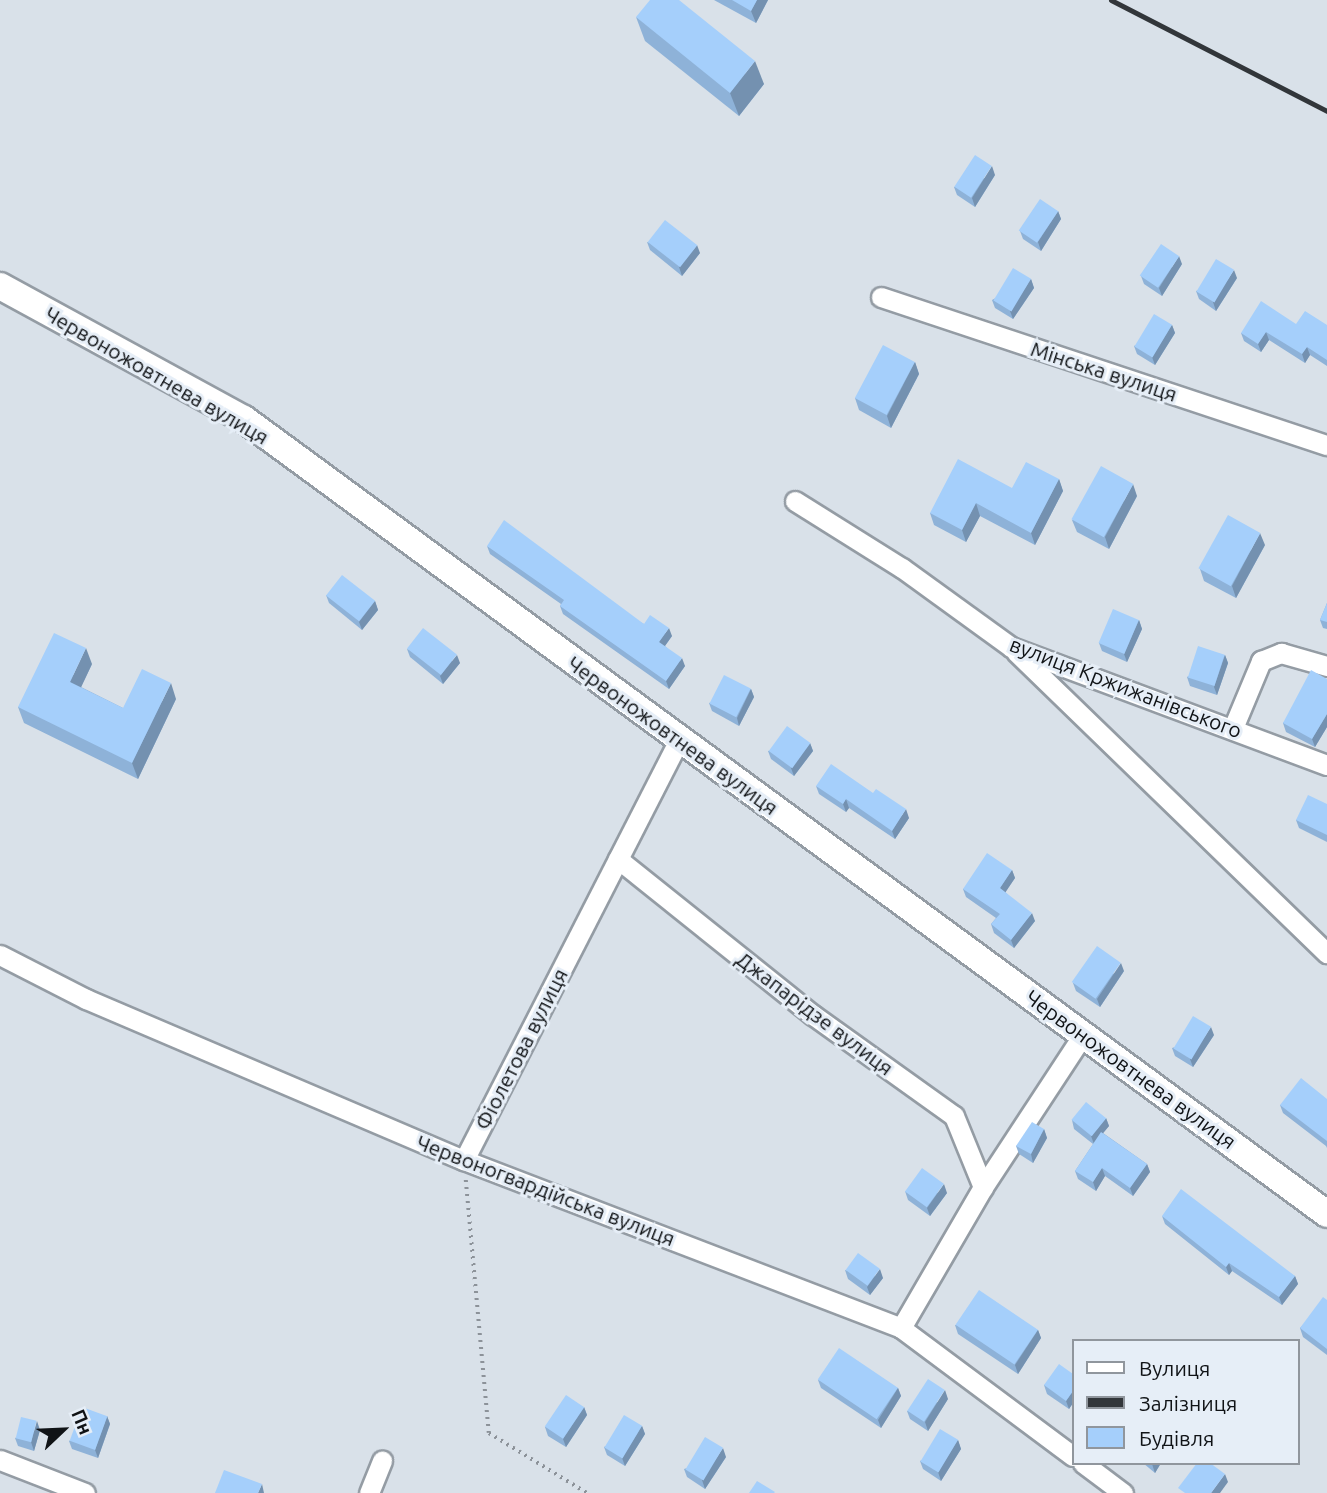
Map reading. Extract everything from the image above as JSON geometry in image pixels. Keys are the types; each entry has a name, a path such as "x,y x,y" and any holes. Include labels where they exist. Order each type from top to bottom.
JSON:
{"street":[{"name":"Червоножовтнева вулиця","path":"0,286 244,419 679,740 1084,1033 1327,1214"},
{"name":"Мінська вулиця","path":"881,298 1327,445"},
{"name":"вулиця Кржижанівського","path":"795,500 902,568 1011,647 1327,765"},
{"path":"1011,647 1327,953"},
{"path":"1233,728 1261,662 1281,653 1327,666"},
{"name":"Фіолетова вулиця","path":"464,1160 679,740"},
{"name":"Джапарідзе вулиця","path":"618,859 813,1015 954,1116 983,1187"},
{"name":"Червоногвардійська вулиця","path":"0,955 86,999 464,1160 901,1328 1072,1455"},
{"path":"901,1328 983,1187 1084,1033"},
{"path":"0,1460 85,1493"},
{"path":"369,1493 382,1460"},
{"path":"1086,1465 1123,1493"}],"path":[{"path":"464,1160 489,1433 587,1493"}],"building":[{"path":"650,0 679,0 755,61 730,93 636,17"},
{"path":"732,0 757,0 751,11"},
{"path":"975,155 992,166 971,198 954,187"},
{"path":"1040,199 1058,211 1037,243 1019,231"},
{"path":"665,220 697,245 680,267 648,242"},
{"path":"1161,244 1179,256 1158,288 1140,276"},
{"path":"1216,259 1234,270 1214,302 1196,292"},
{"path":"1013,268 1031,279 1011,311 993,301"},
{"path":"1261,301 1296,324 1305,311 1327,325 1327,360 1307,347 1302,354 1266,332 1258,344 1241,333"},
{"path":"1154,314 1172,325 1152,357 1134,347"},
{"path":"883,345 915,362 887,415 855,398"},
{"path":"958,459 1012,488 1026,462 1059,479 1031,533 976,503 962,530 930,513"},
{"path":"1101,466 1133,484 1104,537 1071,519"},
{"path":"1228,515 1260,533 1231,586 1198,568"},
{"path":"504,520 644,624 650,615 669,628 659,642 682,658 666,681 560,606 564,600 487,546"},
{"path":"342,575 375,601 359,621 326,595"},
{"path":"1327,603 1327,622 1320,620"},
{"path":"1113,609 1139,620 1124,654 1099,643"},
{"path":"423,628 457,654 441,675 407,648"},
{"path":"54,633 86,648 70,682 123,708 142,669 171,683 132,763 18,707"},
{"path":"1198,646 1225,655 1214,686 1188,677"},
{"path":"1311,670 1327,679 1327,714 1312,739 1283,723"},
{"path":"724,675 751,689 736,717 709,704"},
{"path":"787,726 810,743 792,768 769,751"},
{"path":"831,764 873,793 876,789 906,809 892,831 846,799 843,804 816,786"},
{"path":"1308,795 1327,804 1327,835 1296,820"},
{"path":"987,853 1012,870 1000,888 1032,913 1011,940 991,924 1000,914 963,889"},
{"path":"1097,946 1121,963 1096,999 1072,982"},
{"path":"1193,1016 1211,1027 1191,1059 1173,1049"},
{"path":"1301,1078 1327,1099 1327,1141 1280,1105"},
{"path":"1086,1102 1106,1118 1092,1136 1072,1120"},
{"path":"1032,1122 1044,1129 1031,1154 1016,1146"},
{"path":"1101,1132 1147,1164 1130,1188 1102,1168 1093,1182 1075,1171"},
{"path":"922,1168 944,1184 927,1207 905,1191"},
{"path":"1181,1189 1295,1276 1279,1297 1229,1263 1226,1267 1162,1216"},
{"path":"858,1253 880,1269 867,1286 846,1270"},
{"path":"979,1290 1038,1330 1014,1365 956,1325"},
{"path":"1323,1297 1327,1300 1327,1349 1300,1328"},
{"path":"839,1348 898,1388 877,1419 818,1380"},
{"path":"1059,1364 1072,1373 1072,1392 1066,1401 1044,1385"},
{"path":"928,1379 945,1390 924,1422 907,1411"},
{"path":"566,1395 584,1407 563,1439 545,1427"},
{"path":"82,1407 107,1416 95,1450 70,1441"},
{"path":"624,1415 642,1426 622,1458 604,1448"},
{"path":"21,1417 37,1421 31,1442 16,1438"},
{"path":"940,1429 958,1440 938,1472 920,1462"},
{"path":"705,1437 723,1448 703,1480 685,1470"},
{"path":"1195,1465 1213,1465 1225,1474 1211,1493 1185,1493 1178,1488"},
{"path":"224,1470 262,1484 258,1493 215,1493"},
{"path":"757,1481 775,1492 749,1493"}],"railway":[{"path":"1111,0 1327,111"}]}
